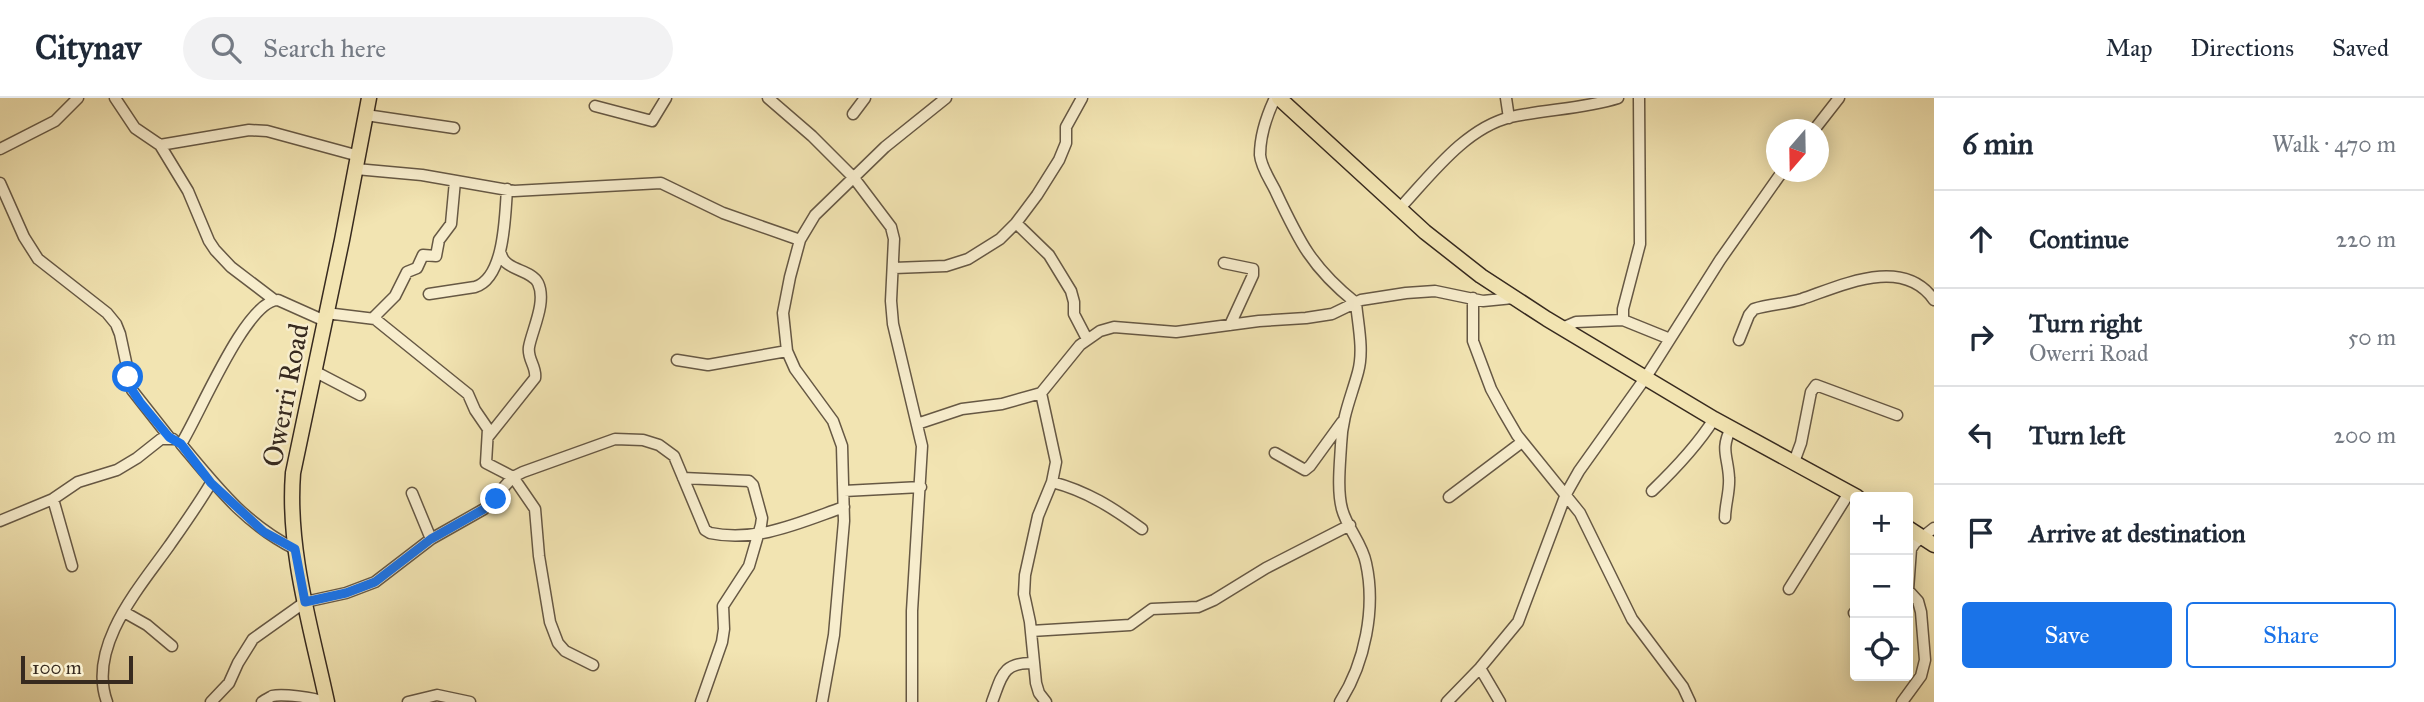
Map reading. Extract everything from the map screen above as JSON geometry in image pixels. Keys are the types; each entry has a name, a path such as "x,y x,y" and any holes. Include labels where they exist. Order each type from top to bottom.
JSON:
{"main road":[{"name":"Owerri Road","path":"325,702 295,549 291,493 369,98"},
{"path":"1277,98 1449,253 1513,298 1714,419 1850,493"},
{"path":"1913,530 1930,537"}],"street":[{"path":"0,149 55,121 78,98"},
{"path":"115,98 135,128 160,145 188,191 209,241 231,267 273,299 326,317 373,318 468,394 488,429 486,463 513,477 535,509 539,556 550,622 558,643 571,655 593,665"},
{"path":"595,106 652,121 666,98"},
{"path":"768,98 812,136 854,178 891,228 894,239 891,301 893,324 922,446 912,611 912,702"},
{"path":"853,114 865,98"},
{"path":"822,702 834,635 844,507 842,446 833,421 795,369 787,351 783,313 800,240 815,215 885,147 946,98"},
{"path":"894,268 946,267 968,259 1000,239 1016,223 1059,160 1066,143 1066,127 1082,98"},
{"path":"1277,98 1265,125 1260,156 1262,164 1297,237 1316,266 1332,284 1356,303 1361,353 1343,421 1341,495 1342,508 1366,562 1370,601 1364,647 1348,690 1340,702"},
{"path":"1506,98 1509,118"},
{"path":"1550,98 1552,111"},
{"path":"1400,208 1438,167 1468,140 1509,118 1552,111 1577,102 1618,98"},
{"path":"1623,320 1623,309 1640,244 1639,98"},
{"path":"1823,119 1839,98"},
{"path":"366,116 454,128"},
{"path":"160,145 249,130 267,131 358,162 507,189 573,189 661,183 723,213 800,240"},
{"path":"373,318 390,302 407,272 417,268 423,255 436,256 439,240 451,224 455,181"},
{"path":"1447,702 1480,668 1518,622 1566,494 1594,449 1646,377 1720,260 1775,182"},
{"path":"0,183 23,237 38,259 107,313 116,324 132,390 169,437 181,444 211,483 264,532 295,549"},
{"path":"429,294 481,285 501,254 507,189"},
{"path":"1016,223 1049,255 1071,291 1074,314 1087,339"},
{"path":"488,437 535,379 537,372 529,349 537,326 540,303 538,283 506,263 501,254"},
{"path":"1223,263 1253,269 1230,325"},
{"path":"1739,340 1754,309 1801,299 1855,280 1903,278 1927,290 1934,300"},
{"path":"917,424 962,409 1002,404 1041,393 1087,339 1114,327 1176,332 1323,316 1373,297 1435,291 1483,301 1513,298"},
{"path":"1473,298 1473,341 1491,389 1522,442 1566,494 1586,523 1632,619 1683,687 1690,702"},
{"path":"181,444 238,337 254,314 273,299"},
{"path":"1562,328 1576,322 1623,320 1670,340"},
{"path":"677,360 708,365 787,351"},
{"path":"314,371 360,395"},
{"path":"1794,462 1801,443 1811,392 1816,385 1897,415"},
{"path":"1041,393 1056,454 1052,482 1038,516 1025,575 1024,594 1036,683 1046,702"},
{"path":"1652,491 1681,464 1714,419"},
{"path":"1275,453 1305,470 1310,467 1343,421"},
{"path":"1725,518 1729,478 1724,450 1731,428"},
{"path":"0,521 53,499 78,482 117,470 169,437"},
{"path":"211,702 229,684 253,639 305,602 346,593 375,582 431,539 484,509 513,477 589,447 615,439 630,438 643,440 667,450 674,456 705,530 718,535 759,534 780,530 844,507"},
{"path":"1449,496 1522,442"},
{"path":"683,478 749,481 753,485 762,518 749,566 724,600 722,642 701,702"},
{"path":"1052,482 1076,488 1106,503 1142,529"},
{"path":"107,702 102,674 103,660 124,612 141,582 189,518 211,483"},
{"path":"844,491 921,487"},
{"path":"412,493 431,539"},
{"path":"53,499 72,566"},
{"path":"1789,589 1850,499"},
{"path":"1031,631 1130,625 1152,610 1198,607 1350,525"},
{"path":"1911,555 1915,543 1930,537"},
{"path":"1902,702 1920,676 1925,660 1921,612 1913,596"},
{"path":"124,612 147,625 172,646"},
{"path":"992,702 1007,668 1014,664 1034,663"},
{"path":"1480,668 1500,702"},
{"path":"408,702 437,695 453,696 470,702"},
{"path":"262,702 271,696 285,696 315,698 325,702"}],"route":[{"path":"128,377 140,402 169,437 181,444 211,483 264,532 295,549 305,602 346,593 375,582 431,539 484,509 496,499"}]}
